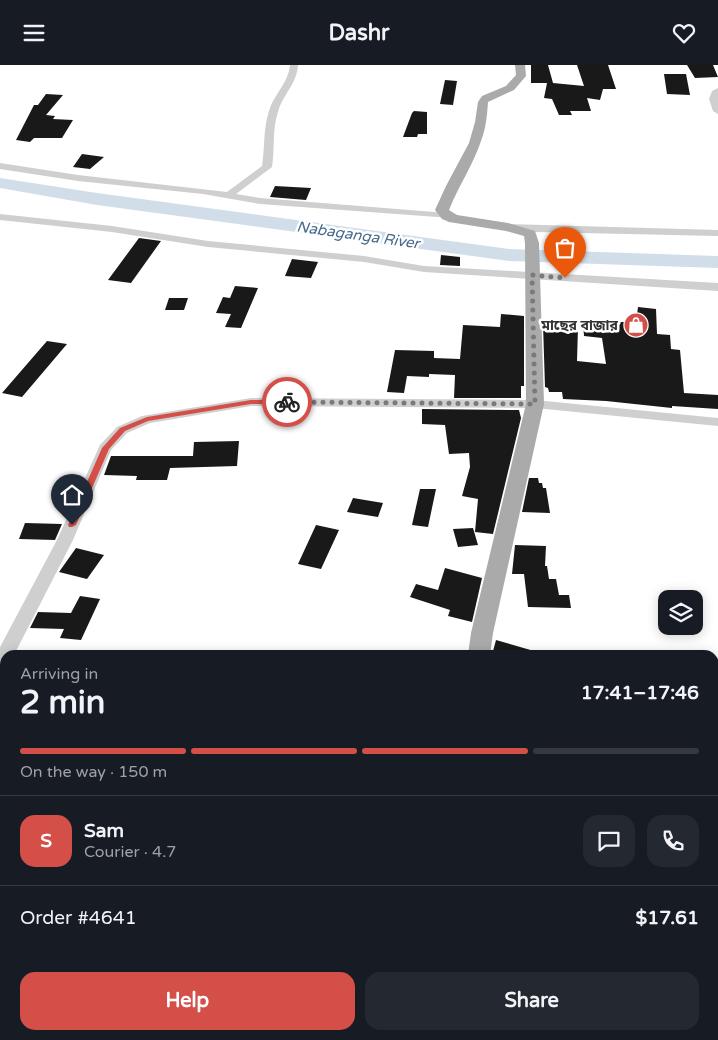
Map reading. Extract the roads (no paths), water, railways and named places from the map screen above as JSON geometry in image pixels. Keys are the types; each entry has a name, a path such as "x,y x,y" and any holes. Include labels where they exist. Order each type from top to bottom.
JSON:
{"main road":[{"path":"480,650 535,404 532,243 530,234 508,227 465,221 447,216 442,209 475,143 481,122 483,102 490,95 510,88 516,82 521,76 520,65"}],"street":[{"path":"230,195 233,190 252,180 267,167 270,145 268,135 272,116 276,104 292,82 294,65"},
{"path":"718,91 713,99 718,111"},
{"path":"0,167 230,195 260,201 447,216"},
{"path":"0,217 112,229 208,244 364,259 424,269 532,272 656,285 718,287"},
{"path":"508,227 718,233"},
{"path":"7,650 65,540 106,448 122,430 147,419 251,402 535,404 718,421"}],"waterway":[{"name":"Nabaganga River","path":"0,183 97,199 509,255 718,262"}],"place":[{"name":"মাছের বাজার","path":"636,325"}]}
